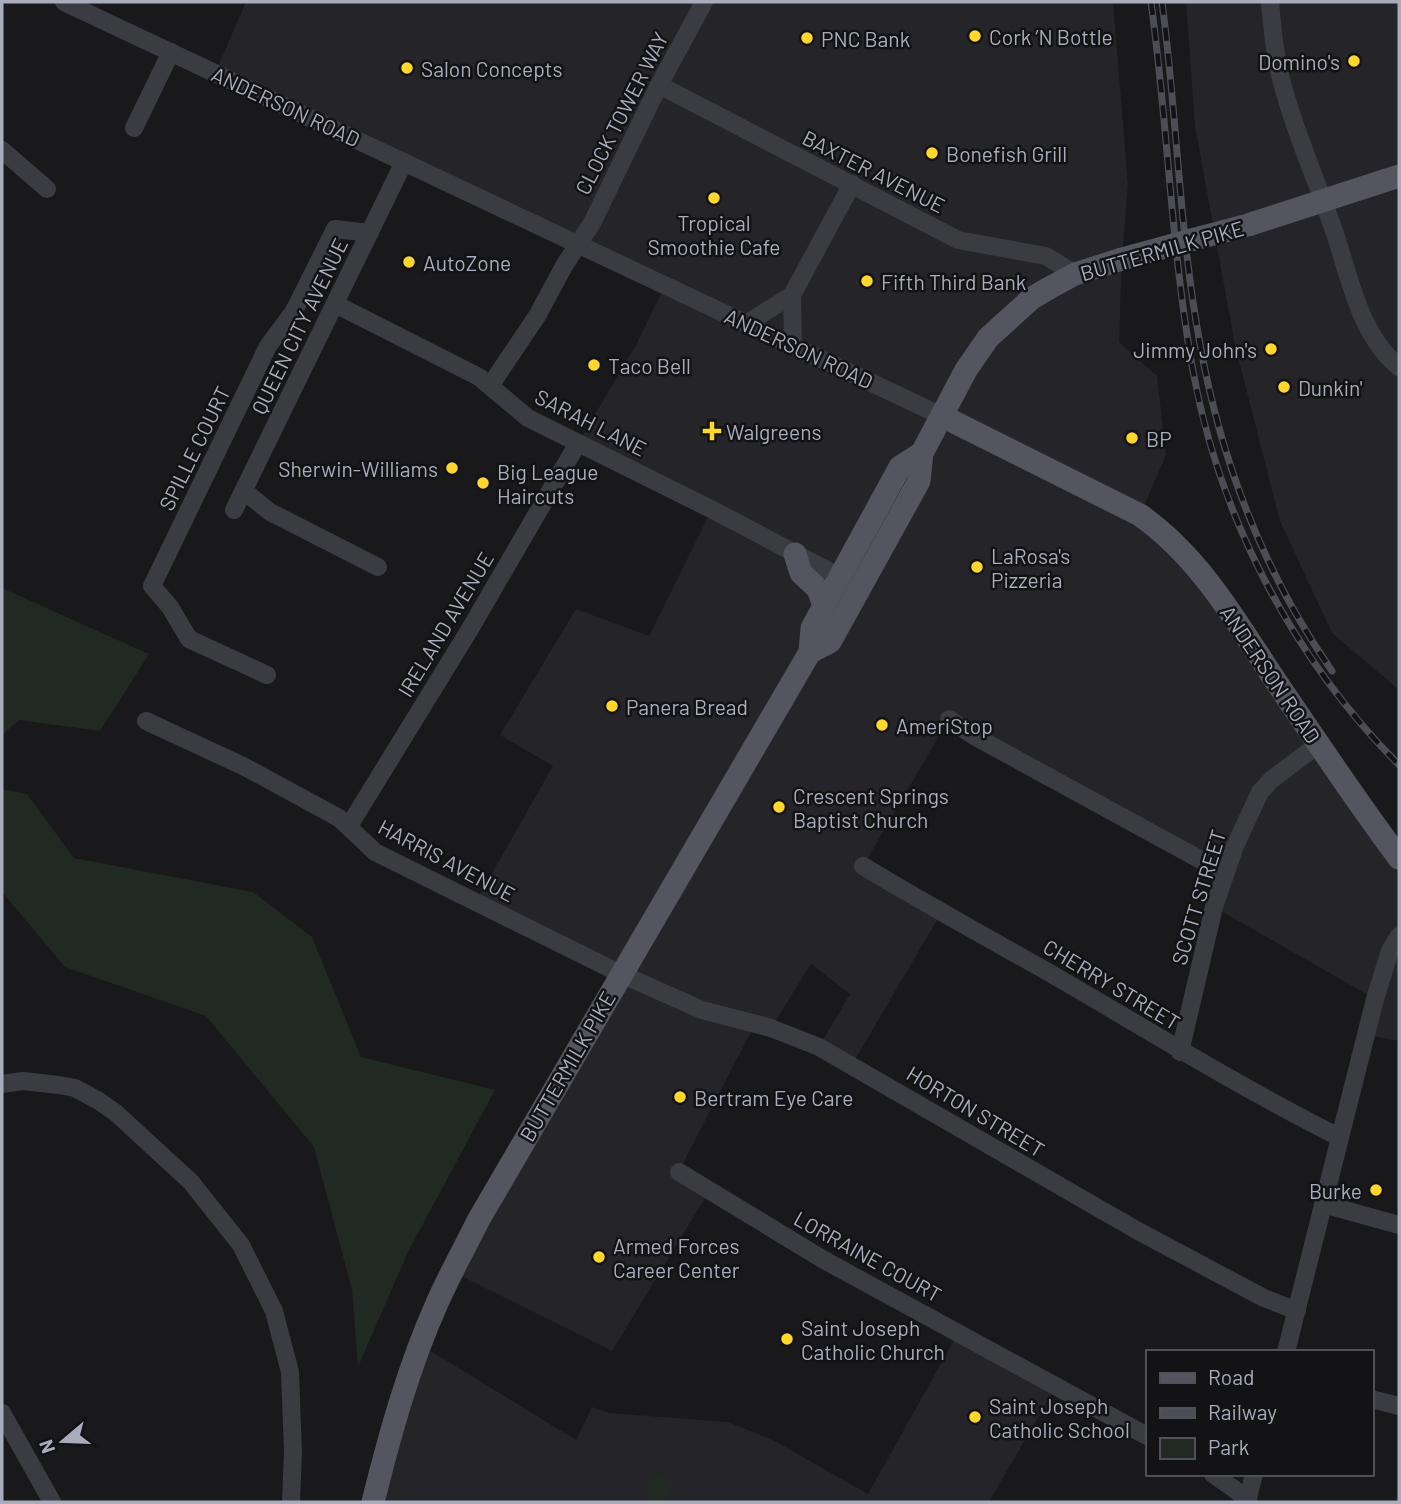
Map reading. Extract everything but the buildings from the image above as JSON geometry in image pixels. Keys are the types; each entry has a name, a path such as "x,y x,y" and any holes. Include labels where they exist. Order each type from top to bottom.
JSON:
{"main road":[{"name":"BUTTERMILK PIKE","path":"810,652 830,642 881,552 919,481 922,453 966,370 988,338 1032,298 1075,274 1248,225 1399,176"},
{"name":"ANDERSON ROAD","path":"942,416 1140,515 1161,530 1192,559 1399,858"},
{"name":"BUTTERMILK PIKE","path":"373,1502 411,1370 438,1302 479,1219 810,652 812,628 900,467 922,453"},
{"path":"795,554 801,573 818,589 824,605"}],"street":[{"name":"ANDERSON ROAD","path":"64,2 942,416"},
{"name":"CLOCK TOWER WAY","path":"490,386 537,316 564,266 592,223 659,85 704,2"},
{"path":"1270,2 1279,72 1291,114 1364,320 1387,357 1399,367"},
{"path":"134,128 170,52"},
{"name":"BAXTER AVENUE","path":"659,85 958,240 1046,256 1075,274"},
{"path":"2,150 47,189"},
{"name":"QUEEN CITY AVENUE","path":"234,510 404,162"},
{"path":"746,324 792,295 852,184"},
{"name":"SPILLE COURT","path":"267,675 189,639 170,607 152,586 268,346 294,311 335,229 370,233"},
{"path":"792,295 793,344"},
{"name":"SARAH LANE","path":"335,304 479,377 528,418 840,577"},
{"name":"IRELAND AVENUE","path":"349,826 470,629 578,443"},
{"path":"244,491 270,512 378,567"},
{"path":"949,719 974,736 1201,860 1226,870"},
{"name":"HARRIS AVENUE","path":"146,721 245,767 339,818 375,852 621,974"},
{"name":"SCOTT STREET","path":"1180,1052 1208,932 1226,870 1260,792 1271,779 1319,744"},
{"name":"CHERRY STREET","path":"863,866 1180,1052 1339,1138"},
{"path":"1287,1350 1375,999 1390,951 1399,936"},
{"name":"HORTON STREET","path":"621,974 702,1010 771,1028 819,1047 1138,1231 1264,1298 1297,1311"},
{"path":"2,1084 23,1081 59,1085 75,1088 99,1101 116,1113 191,1182 241,1245 274,1311 290,1372 293,1452 291,1502"},
{"name":"LORRAINE COURT","path":"679,1172 824,1260 1146,1435"},
{"path":"1323,1204 1399,1225"},
{"path":"1373,1400 1399,1406"},
{"path":"2,1413 52,1502"},
{"path":"1216,1476 1247,1501 1253,1476"}],"shaded area":[{"path":"246,2 1113,2 1128,185 1119,342 1157,376 1166,455 1140,515 1162,530 1399,858 1399,1041 1366,1035 1375,999 1214,907 1226,871 949,719 863,866 941,913 852,1065 819,1047 850,994 811,964 771,1028 755,1024 679,1171 710,1190 612,1351 453,1272 621,974 476,901 553,766 500,735 576,609 649,636 710,513 578,443 636,345 665,285 215,73"},
{"path":"1186,2 1399,2 1399,690 1332,633 1280,521 1235,345 1195,126"},
{"name":"Saint Joseph Catholic School","path":"958,1333 1056,1386 989,1502 373,1502 421,1345 576,1440 592,1407 609,1413 728,1422 773,1440 868,1494"}],"green space":[{"path":"2,588 149,654 100,731 19,720 2,735"},
{"path":"2,789 27,794 74,858 253,892 312,937 361,1057 495,1090 408,1252 358,1367 352,1290 314,1147 206,1016 65,967 2,892"},
{"path":"655,1472 675,1483 665,1502 651,1502 642,1497"}],"railway":[{"path":"1151,2 1186,325 1205,426 1222,480 1266,583 1294,632 1326,679 1399,765"},
{"path":"1162,2 1187,259 1209,388 1220,431 1248,515 1286,595 1332,671"}],"place":[{"name":"Cork ’N Bottle","path":"975,36"},
{"name":"PNC Bank","path":"807,38"},
{"name":"Domino's","path":"1354,61"},
{"name":"Salon Concepts","path":"407,68"},
{"name":"Bonefish Grill","path":"932,153"},
{"name":"Tropical Smoothie Cafe","path":"714,198"},
{"name":"AutoZone","path":"409,262"},
{"name":"Fifth Third Bank","path":"867,281"},
{"name":"Jimmy John's","path":"1271,349"},
{"name":"Taco Bell","path":"594,365"},
{"name":"Dunkin'","path":"1284,387"},
{"name":"Walgreens","path":"712,431"},
{"name":"BP","path":"1132,438"},
{"name":"Sherwin-Williams","path":"452,468"},
{"name":"Big League Haircuts","path":"483,483"},
{"name":"LaRosa's Pizzeria","path":"977,567"},
{"name":"Panera Bread","path":"612,706"},
{"name":"AmeriStop","path":"882,725"},
{"name":"Crescent Springs Baptist Church","path":"779,807"},
{"name":"Bertram Eye Care","path":"680,1097"},
{"name":"Burke","path":"1376,1190"},
{"name":"Armed Forces Career Center","path":"599,1257"},
{"name":"Saint Joseph Catholic Church","path":"787,1339"},
{"name":"Saint Joseph Catholic School","path":"975,1417"}]}
